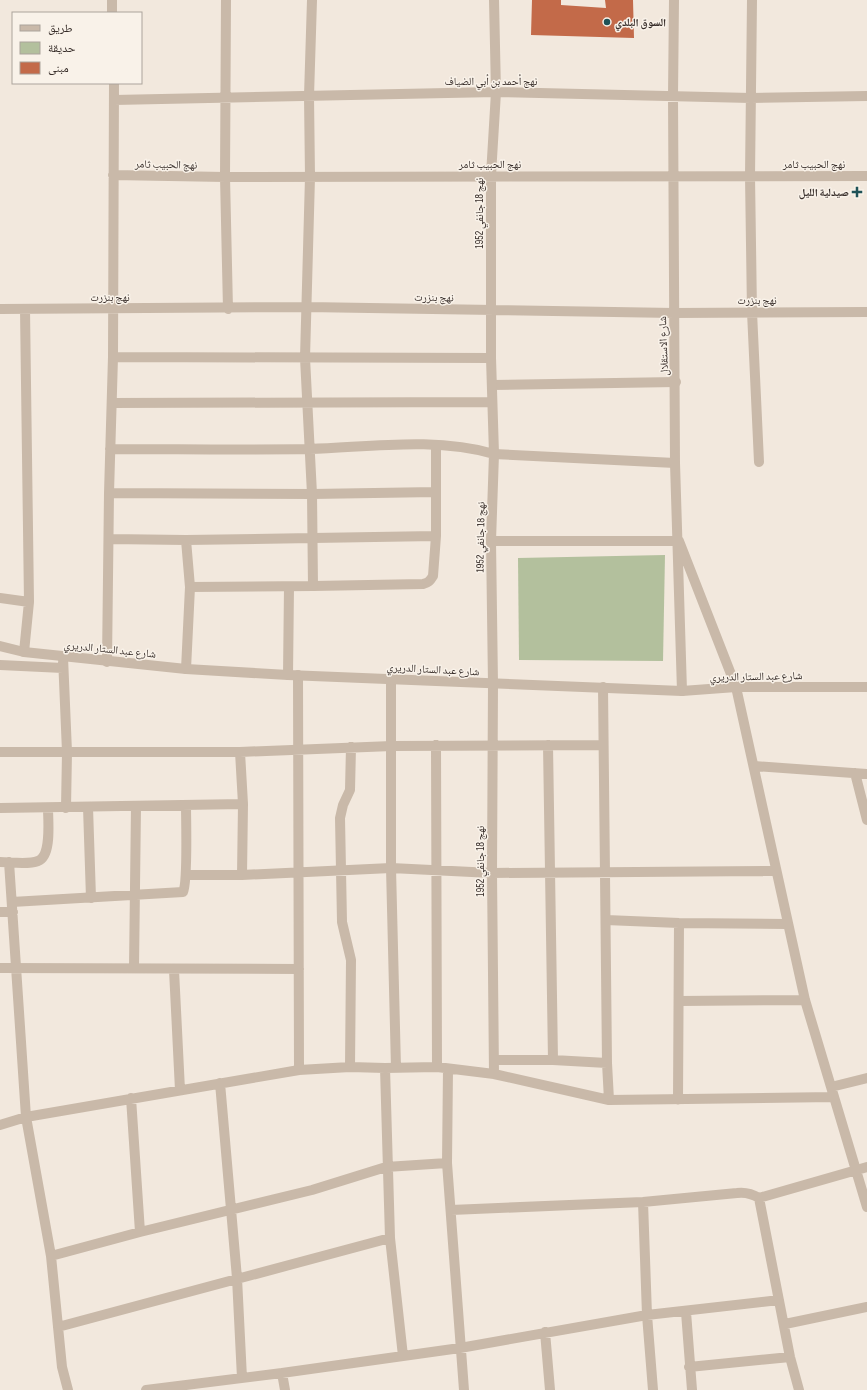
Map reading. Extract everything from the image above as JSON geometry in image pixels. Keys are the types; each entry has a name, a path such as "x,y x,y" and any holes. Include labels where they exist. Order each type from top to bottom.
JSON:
{"street":[{"path":"112,0 112,12"},
{"path":"226,0 225,177 228,309"},
{"path":"312,0 309,96 310,177 305,358 312,494 313,586"},
{"name":"نهج 18 جانفي 1952","path":"494,0 496,92 491,175 491,358 494,454 491,541 494,1074"},
{"name":"شارع الاستقلال","path":"674,0 673,176 676,382 675,463 682,691"},
{"path":"752,0 750,176 752,312 759,462"},
{"path":"107,662 109,493 114,309 114,84"},
{"name":"نهج أحمد بن أبي الضياف","path":"114,100 496,92 751,98 867,96"},
{"name":"نهج الحبيب ثامر","path":"113,175 225,177 491,175 867,176"},
{"name":"نهج بنزرت","path":"0,309 228,309 307,307 674,313 867,312"},
{"path":"24,652 29,602 25,309"},
{"path":"113,357 491,358"},
{"path":"492,385 676,382"},
{"path":"112,403 492,402"},
{"path":"110,449 310,448 436,445 478,450 494,454 675,463"},
{"path":"190,587 290,587 428,583 434,576 436,536 436,445"},
{"path":"109,493 312,494 436,492"},
{"path":"109,539 186,540 436,536"},
{"path":"186,540 190,587 186,669"},
{"path":"491,541 678,541 736,687 754,766 775,871 805,1000 867,1207"},
{"path":"290,587 293,675 298,749 299,1070"},
{"path":"0,598 29,602"},
{"name":"شارع عبد الستار الدريري","path":"0,646 24,652 107,662 186,669 293,675 682,691 736,687 867,687"},
{"path":"63,657 67,752 66,808"},
{"path":"0,665 63,668"},
{"path":"391,678 391,868 396,1068"},
{"path":"603,687 602,745 606,872 607,1063 609,1100"},
{"path":"0,752 240,752 436,745 602,745"},
{"path":"436,745 437,1067"},
{"path":"548,745 553,1060"},
{"path":"350,1066 351,960 343,929 340,818 343,805 350,790 351,747"},
{"path":"240,752 243,804 242,875"},
{"path":"754,766 867,774"},
{"path":"855,773 867,820"},
{"path":"0,808 243,804"},
{"path":"0,912 12,907 91,898 181,893 185,888 186,875 186,805"},
{"path":"134,968 136,806"},
{"path":"88,807 91,898"},
{"path":"48,808 48,845 44,857 36,862 5,862 12,907 26,1117 51,1256 62,1367 68,1390"},
{"path":"186,875 341,872 391,868 492,873 550,871 775,871"},
{"path":"606,920 680,923 787,924"},
{"path":"678,1100 680,923"},
{"path":"0,968 134,968 174,970 299,969"},
{"path":"174,970 180,1090"},
{"path":"680,1001 805,1000"},
{"path":"495,1060 553,1060 607,1063"},
{"path":"0,1126 26,1117 132,1098 299,1070 350,1066 385,1068 437,1067 494,1074 609,1100 834,1097"},
{"path":"385,1068 386,1167 390,1238 403,1356"},
{"path":"448,1069 447,1163 464,1390"},
{"path":"831,1087 867,1078"},
{"path":"220,1083 237,1278 242,1378"},
{"path":"132,1098 140,1232"},
{"path":"51,1256 140,1232 312,1190 386,1167 447,1163"},
{"path":"451,1210 642,1202 743,1192 750,1193 759,1198 855,1169 867,1167"},
{"path":"759,1198 785,1324 790,1357 799,1390"},
{"path":"642,1202 647,1315 653,1390"},
{"path":"58,1327 390,1238"},
{"path":"146,1390 460,1348 647,1315 686,1312 779,1300"},
{"path":"785,1324 867,1307"},
{"path":"686,1312 689,1367 692,1390"},
{"path":"545,1332 550,1390"},
{"path":"689,1367 790,1357"},
{"path":"282,1373 285,1390"}],"green space":[{"path":"665,555 663,661 519,660 518,558"}],"building":[{"path":"532,0 561,0 561,5 606,8 605,0 633,0 634,38 531,35"}],"place":[{"name":"السوق البلدي","path":"607,22"},
{"name":"صيدلية الليل","path":"857,192"}]}
